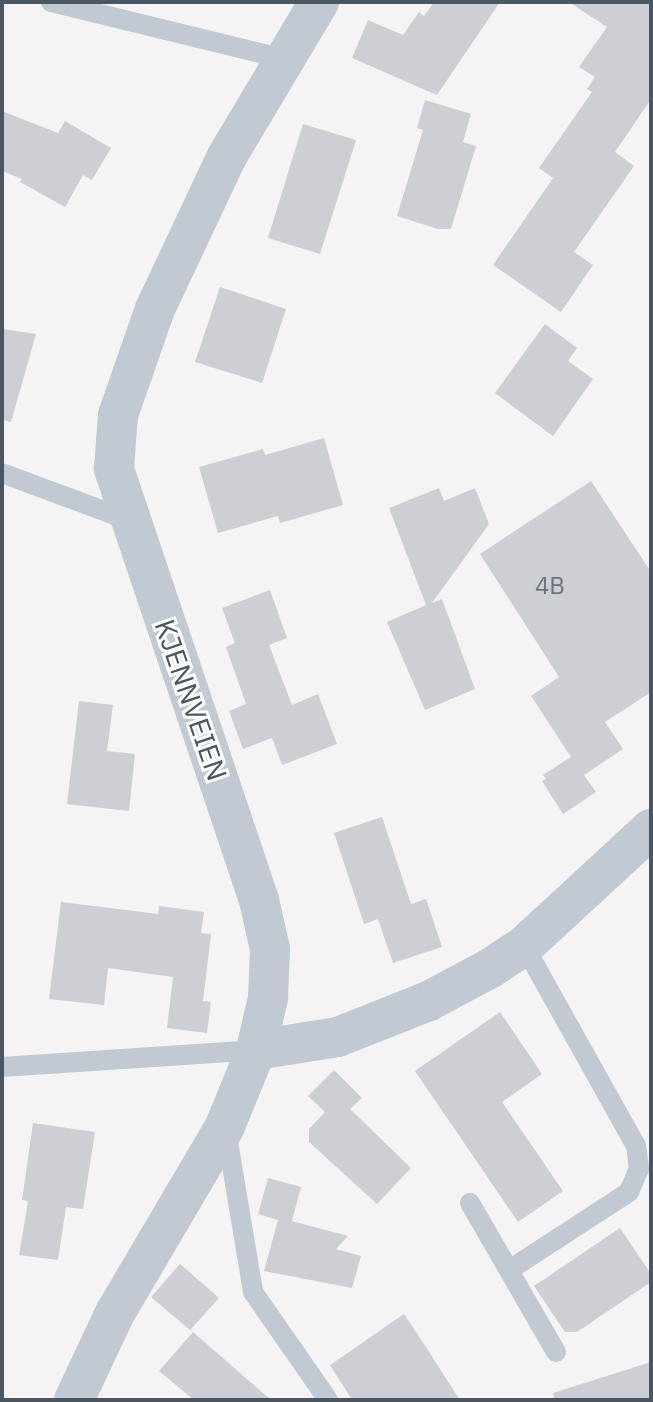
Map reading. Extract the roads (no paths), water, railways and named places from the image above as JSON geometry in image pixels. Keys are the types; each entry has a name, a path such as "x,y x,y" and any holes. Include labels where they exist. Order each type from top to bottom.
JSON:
{"street":[{"name":"KJENNVEIEN","path":"74,1400 115,1313 225,1126 256,1050 268,998 270,949 259,900 114,468 118,415 155,309 226,158 319,2"},
{"path":"256,1050 338,1037 429,1001 524,946 651,829"}],"lane":[{"path":"51,2 284,59"},
{"path":"2,473 131,521"},
{"path":"509,1270 629,1192 639,1169 636,1146 524,946"},
{"path":"2,1067 256,1050"},
{"path":"225,1126 253,1292 328,1400"},
{"path":"470,1203 556,1352"}]}
